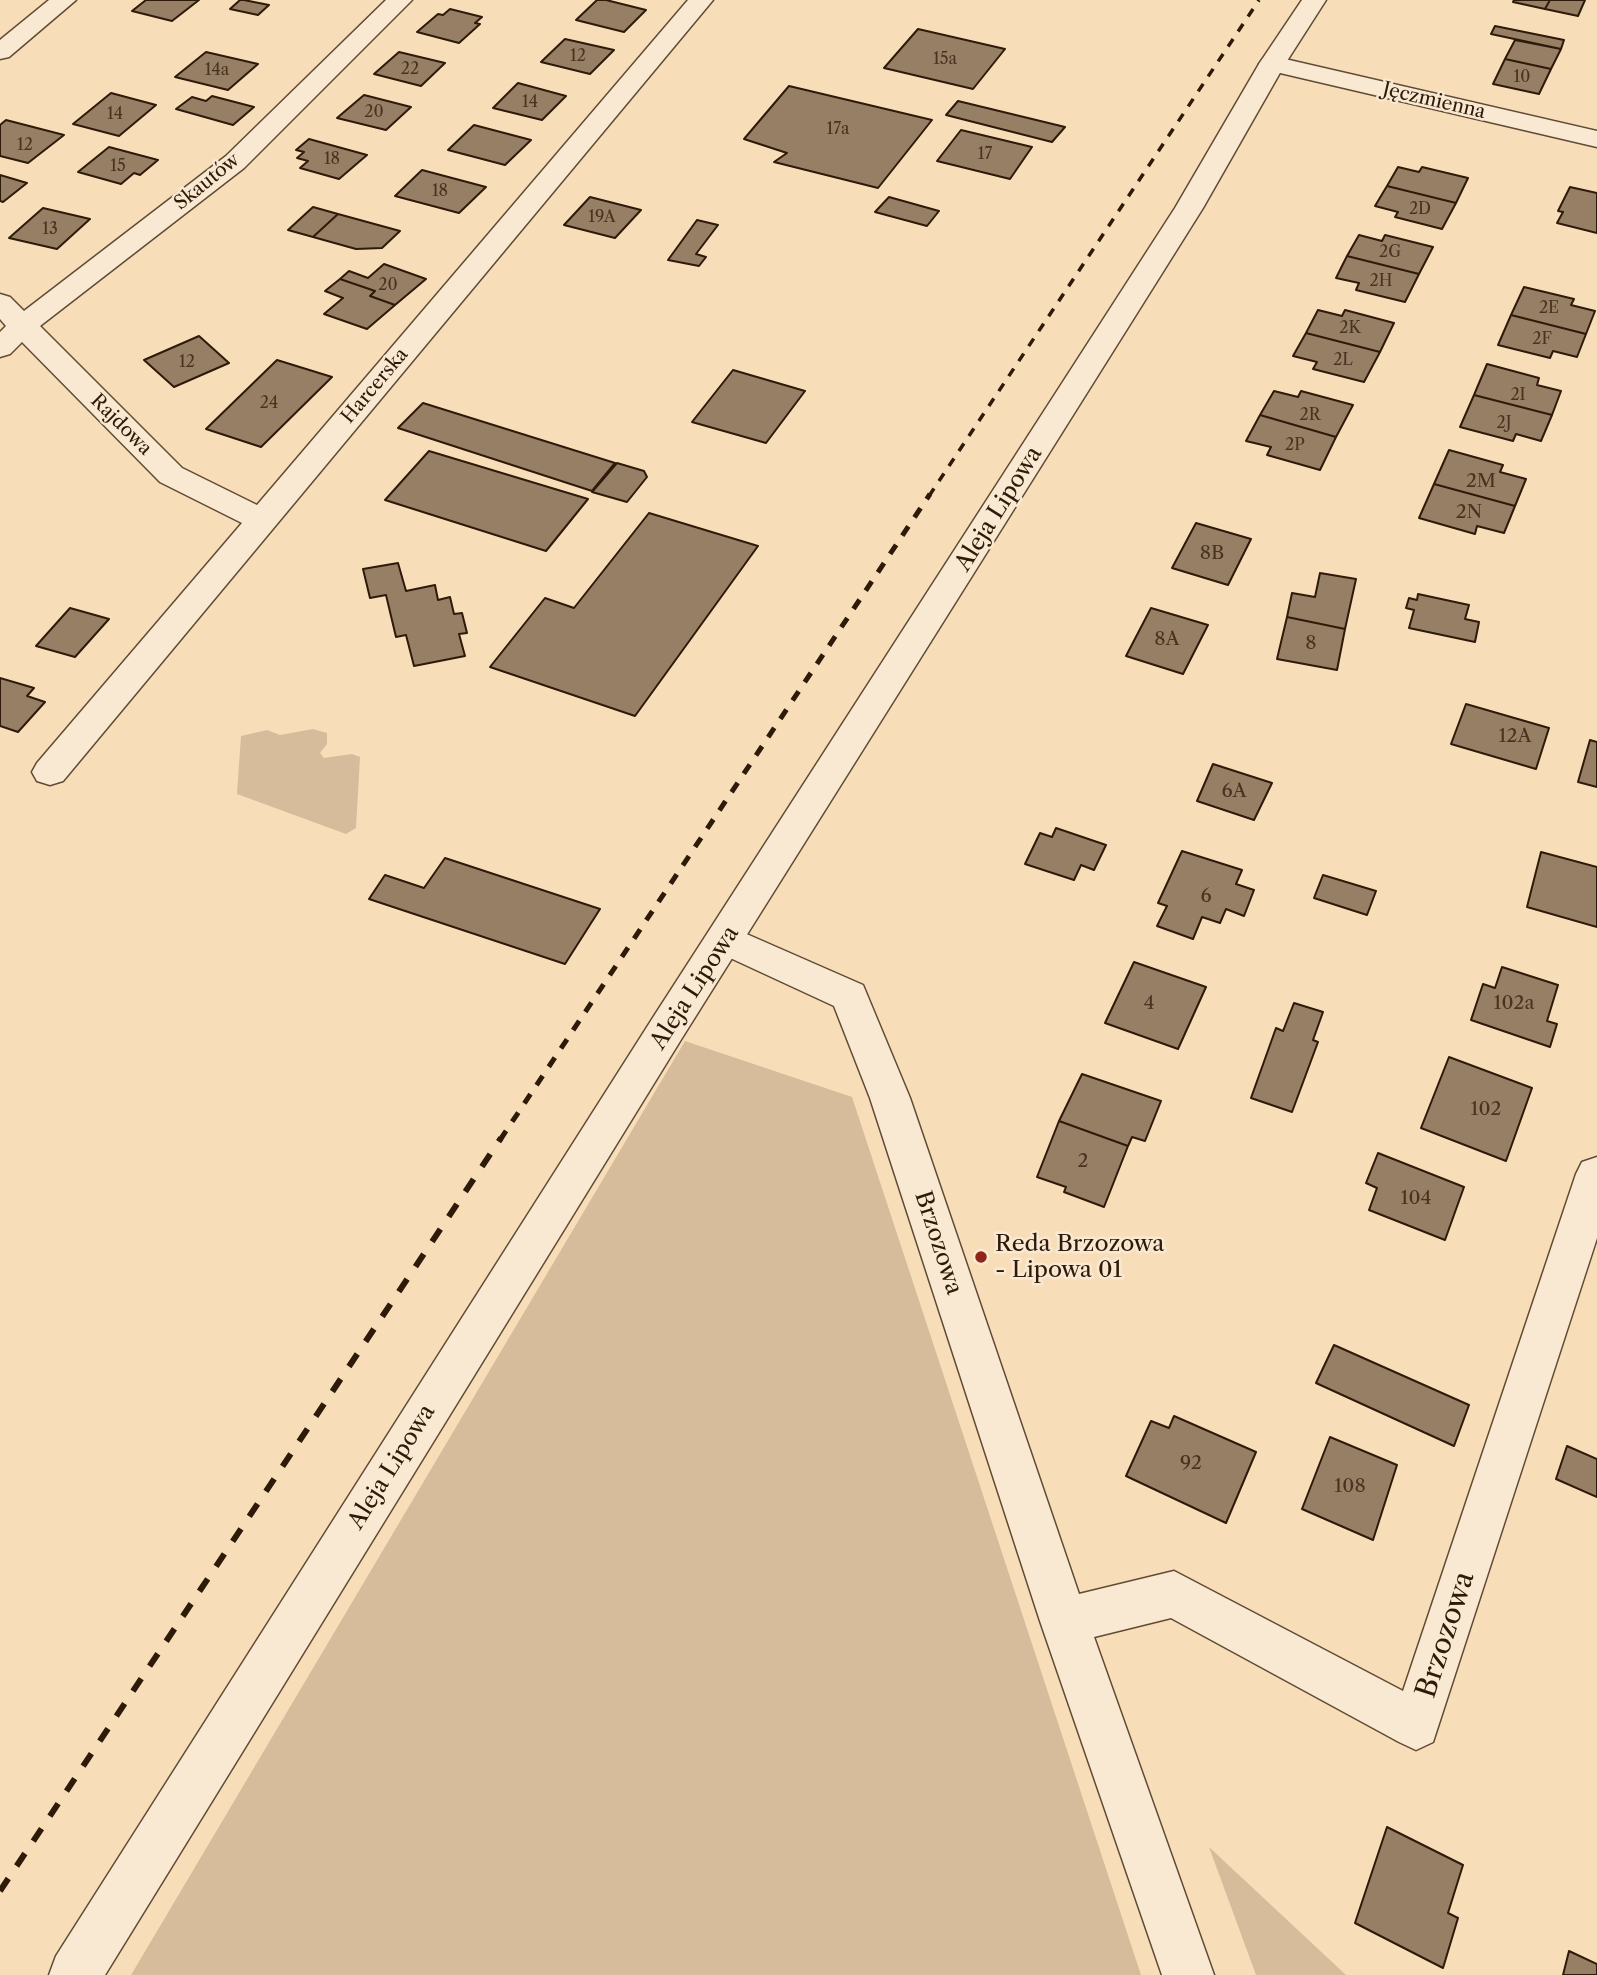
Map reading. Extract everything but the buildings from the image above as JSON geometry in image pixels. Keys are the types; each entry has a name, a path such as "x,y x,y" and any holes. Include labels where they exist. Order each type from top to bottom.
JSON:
{"street":[{"path":"0,52 64,0"},
{"name":"Skautów","path":"0,348 22,326 235,162 400,0"},
{"name":"Harcerska","path":"50,772 701,0"},
{"name":"Aleja Lipowa","path":"75,1975 1189,208 1272,64 1314,0"},
{"name":"Jęczmienna","path":"1272,64 1597,139"},
{"name":"Rajdowa","path":"0,303 171,475 262,520"},
{"name":"Brzozowa","path":"726,940 849,996 890,1098 1064,1621 1188,1975"},
{"name":"Brzozowa","path":"1064,1621 1174,1594 1416,1725 1597,1174"}],"shaded area":[{"path":"313,729 327,733 327,744 320,753 324,758 352,754 360,757 356,828 346,834 237,794 241,736 267,730 280,735"},
{"path":"685,1041 852,1097 1141,1975 131,1975"},
{"path":"1209,1847 1346,1975 1256,1975"}],"railway":[{"path":"929,496 1259,0"},
{"path":"500,1140 930,494"},
{"path":"0,1891 501,1138"}],"place":[{"name":"Reda Brzozowa - Lipowa 01","path":"981,1257"}]}
